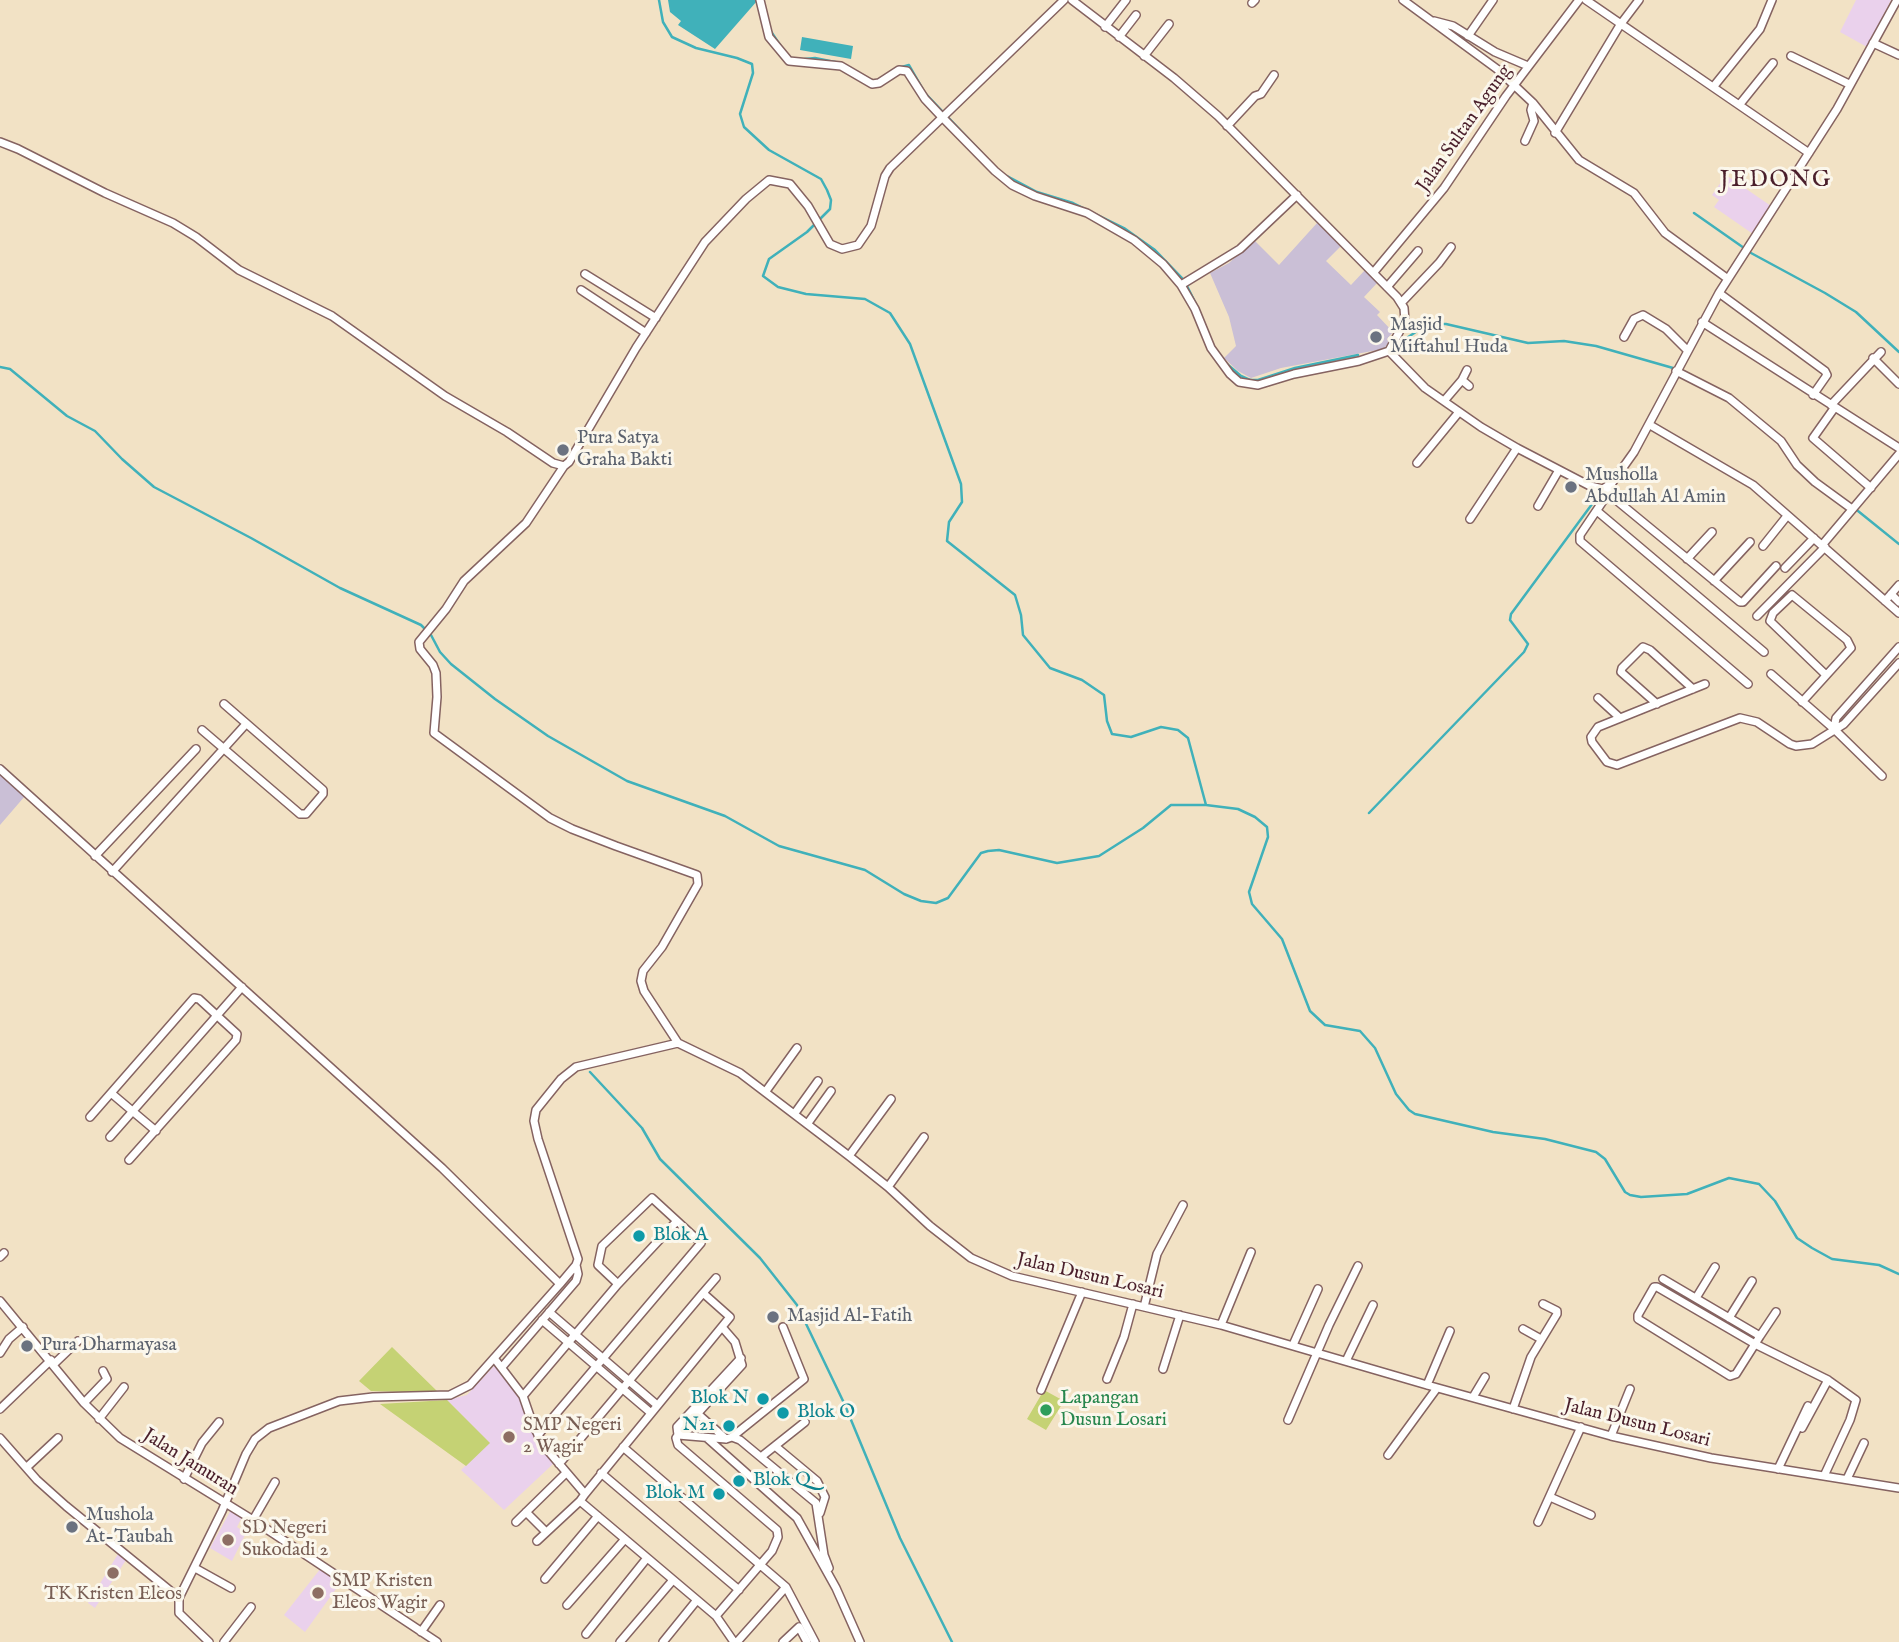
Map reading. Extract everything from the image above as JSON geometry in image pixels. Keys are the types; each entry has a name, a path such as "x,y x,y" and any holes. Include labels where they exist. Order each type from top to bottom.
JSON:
{"street":[{"path":"760,0 769,37 789,61 841,66 872,84 879,83 903,69 995,171 1012,185 1035,196 1071,206 1119,230 1148,251 1181,285 1195,309 1211,348 1238,382 1258,385 1294,374 1359,361 1389,351 1404,326 1405,316 1401,303 1374,272 1194,94 1072,0"},
{"path":"502,1367 576,1281 578,1274 577,1253 538,1139 534,1121 536,1110 561,1079 576,1067 678,1043 644,991 641,981 643,971 662,947 699,879 697,875 616,846 550,818 438,738 433,727 437,698 436,673 433,664 419,649 419,642 474,570 526,523 574,455 646,333 705,242 720,225 769,180 779,180 790,184 797,191 827,240 837,247 848,249 858,245 870,226 885,176 890,168 1064,0"},
{"path":"1105,27 1126,0"},
{"path":"1403,0 1476,52 1515,85 1579,160 1640,198 1658,225 1675,242 1728,279"},
{"path":"1468,36 1493,0"},
{"name":"Jalan Sultan Agung","path":"1374,272 1438,196 1528,66 1579,0"},
{"path":"1586,0 1810,153"},
{"path":"1555,133 1620,25 1639,0"},
{"path":"1714,86 1760,29 1772,0"},
{"path":"1748,684 1580,541 1580,535 1604,498 1605,488 1616,477 1650,425 1718,293 1810,153 1897,0"},
{"path":"1119,37 1136,15"},
{"path":"1433,20 1453,26 1509,59 1528,66"},
{"path":"1144,56 1170,24"},
{"path":"1873,43 1899,55"},
{"path":"1791,56 1849,84"},
{"path":"1740,104 1773,63"},
{"path":"1227,126 1255,96 1261,94 1274,75"},
{"path":"1525,141 1534,121 1531,110 1533,103"},
{"path":"0,142 173,223 239,270 332,316 445,396 553,463 564,466"},
{"path":"1181,285 1240,249 1297,195"},
{"path":"1401,303 1451,247"},
{"path":"1387,287 1418,251"},
{"path":"584,274 656,318"},
{"path":"581,290 646,333"},
{"path":"1718,293 1825,371 1827,375 1813,395"},
{"path":"1623,337 1634,319 1643,315 1666,329 1687,349"},
{"path":"1702,322 1899,448"},
{"path":"1389,351 1416,380 1459,412 1559,470 1590,486 1605,488 1741,603 1814,538"},
{"path":"1871,488 1813,438 1833,406 1881,352"},
{"path":"1873,359 1899,384"},
{"path":"1444,401 1465,383 1467,370"},
{"path":"1676,371 1729,398 1781,441 1797,465 1815,482 1852,509"},
{"path":"1417,463 1459,412"},
{"path":"1650,425 1754,485 1787,516 1888,598 1899,613"},
{"path":"1470,519 1517,448"},
{"path":"1757,616 1824,545 1899,454"},
{"path":"1538,506 1559,470"},
{"path":"1597,511 1765,652"},
{"path":"1763,546 1787,516"},
{"path":"1688,559 1713,532"},
{"path":"1714,581 1750,542"},
{"path":"1888,598 1899,585"},
{"path":"1802,702 1847,655 1851,646 1792,595 1773,614 1771,624 1826,675"},
{"path":"1888,598 1899,601"},
{"path":"1657,704 1621,672 1643,647 1650,650 1693,689"},
{"path":"1834,729 1836,718 1898,650"},
{"path":"1705,684 1598,727 1591,737 1592,743 1612,765 1740,718 1756,722 1782,741 1796,746 1812,744 1844,724 1899,663"},
{"path":"1771,674 1834,729 1882,776"},
{"path":"1598,698 1620,718"},
{"path":"201,730 300,814 306,814 323,794 323,790 224,704"},
{"path":"113,872 246,724"},
{"path":"95,856 196,750"},
{"path":"0,769 442,1168 560,1284"},
{"path":"110,1137 242,987"},
{"path":"90,1117 192,1000 199,999 237,1034 237,1038 129,1160"},
{"name":"Jalan Dusun Losari","path":"678,1043 740,1073 766,1091 888,1187 930,1226 971,1258 1012,1276 1221,1325 1611,1436 1710,1458 1899,1488"},
{"path":"766,1091 797,1048"},
{"path":"795,1113 818,1082"},
{"path":"807,1123 831,1091"},
{"path":"111,1093 156,1131"},
{"path":"849,1156 891,1099"},
{"path":"888,1187 924,1137"},
{"path":"538,1435 701,1243 652,1198 602,1246 598,1265 618,1284"},
{"path":"1144,1307 1157,1254 1183,1205"},
{"path":"523,1396 618,1284 677,1221"},
{"path":"1221,1325 1251,1252"},
{"path":"209,1642 179,1613 179,1598 255,1439 269,1428 312,1410 349,1399 450,1395 465,1389 576,1265"},
{"path":"1287,1420 1358,1266"},
{"path":"1696,1298 1714,1267"},
{"path":"559,1464 716,1278"},
{"path":"1663,1279 1760,1336"},
{"path":"1729,1318 1752,1281"},
{"path":"1776,1311 1760,1336 1755,1344 1736,1374 1730,1376 1637,1317 1656,1286 1755,1344 1828,1380 1856,1400 1850,1420 1824,1476"},
{"path":"1293,1345 1318,1289"},
{"path":"1041,1390 1082,1292"},
{"path":"537,1541 582,1497 730,1317 703,1293"},
{"name":"Jalan Jamuran","path":"0,1301 84,1403 120,1438 253,1520 437,1642"},
{"path":"1107,1379 1124,1337 1133,1304"},
{"path":"1513,1409 1531,1357 1557,1312 1543,1304"},
{"path":"1346,1361 1373,1305"},
{"path":"549,1312 657,1405"},
{"path":"1163,1369 1180,1315"},
{"path":"542,1320 651,1413"},
{"path":"0,1353 9,1339 23,1327"},
{"path":"678,1435 742,1365 735,1342 722,1327"},
{"path":"729,1438 803,1379 783,1327"},
{"path":"1523,1329 1541,1339"},
{"path":"1427,1385 1450,1331"},
{"path":"0,1409 78,1341"},
{"path":"494,1358 523,1396 538,1435 598,1516 716,1616 736,1642 786,1587"},
{"path":"716,1616 772,1551 778,1536 777,1530 678,1446 677,1427 741,1359"},
{"path":"84,1403 107,1378 103,1371"},
{"path":"1473,1397 1485,1377"},
{"path":"1802,1428 1828,1380"},
{"path":"99,1419 124,1387"},
{"path":"1388,1455 1437,1388"},
{"path":"1611,1436 1630,1389"},
{"path":"1778,1469 1808,1406"},
{"path":"698,1414 729,1438"},
{"path":"184,1479 202,1443 219,1422"},
{"path":"761,1457 804,1422"},
{"path":"1538,1522 1581,1427"},
{"path":"707,1437 714,1429"},
{"path":"678,1435 740,1440 816,1503 824,1555 860,1642"},
{"path":"707,1437 797,1518 836,1588"},
{"path":"0,1438 66,1506 179,1598"},
{"path":"27,1467 58,1438"},
{"path":"1847,1479 1864,1443"},
{"path":"775,1446 817,1481 825,1497 819,1516"},
{"path":"623,1447 786,1587 815,1642"},
{"path":"516,1522 566,1473"},
{"path":"601,1473 739,1590"},
{"path":"253,1520 275,1482"},
{"path":"1550,1497 1591,1515"},
{"path":"526,1512 546,1532"},
{"path":"545,1579 598,1516"},
{"path":"568,1605 625,1539"},
{"path":"586,1634 647,1558"},
{"path":"195,1568 231,1588"},
{"path":"620,1642 673,1580"},
{"path":"663,1642 697,1600"},
{"path":"421,1632 440,1605"},
{"path":"224,1642 251,1607"},
{"path":"783,1642 799,1627 807,1642"}],"shaded area":[{"path":"1856,0 1891,0 1867,47 1840,32"},
{"path":"1726,175 1771,206 1753,234 1714,207 1719,200 1712,195"},
{"path":"1317,223 1341,246 1326,261 1351,285 1365,270 1378,282 1364,297 1380,312 1377,315 1393,332 1387,339 1389,343 1383,349 1281,368 1251,378 1238,371 1224,358 1236,346 1229,317 1210,273 1229,263 1254,240 1279,265"},
{"path":"0,773 25,796 0,825"},
{"name":"SMP Negeri 2 Wagir","path":"495,1365 520,1396 531,1430 553,1464 504,1510 461,1470 489,1443 447,1400 467,1395"},
{"name":"SD Negeri Sukodadi 2","path":"231,1510 242,1517 237,1527 246,1533 232,1561 210,1548"},
{"name":"TK Kristen Eleos","path":"118,1554 126,1560 95,1608 88,1603"},
{"name":"SMP Kristen Eleos Wagir","path":"321,1568 341,1582 305,1632 284,1615"}],"green space":[{"path":"392,1347 439,1393 371,1391 359,1381"},
{"name":"Lapangan Dusun Losari","path":"1044,1390 1064,1401 1046,1430 1027,1419"},
{"path":"447,1400 490,1443 466,1466 380,1404"}],"water":[{"path":"668,0 757,1 715,49 678,25 681,21 670,12"},
{"path":"802,37 853,46 851,59 800,50"}],"waterway":[{"path":"659,0 663,22 672,37 696,48 752,64 753,73 740,114 744,127 769,150 821,179 831,200 830,209 807,232 769,259 763,276 778,287 806,294 865,299 890,313 910,344 961,484 962,502 949,522 947,541 1015,595 1023,635 1050,668 1082,680 1104,695 1107,721 1112,734 1131,737 1161,727 1178,730 1188,738 1206,805"},
{"path":"770,30 780,45"},
{"path":"805,59 815,58 840,63"},
{"path":"898,68 909,65 925,93 982,153"},
{"path":"1007,176 1037,192 1073,203 1124,228 1155,250 1182,278"},
{"path":"1694,213 1744,248"},
{"path":"1751,253 1856,312 1899,352"},
{"path":"1187,286 1197,306"},
{"path":"1396,345 1428,324 1446,324 1528,343 1564,341 1596,346 1673,368"},
{"path":"1227,364 1241,376 1258,380 1295,368 1358,355"},
{"path":"0,367 10,369 67,416 95,431 154,487 340,588 421,625 451,664 548,736 627,781 725,816 779,846 865,870 904,894 921,901 936,903 948,898 981,853 988,851 999,850 1057,863 1099,856 1143,828 1171,805 1238,809 1255,817 1267,827 1268,837 1249,892 1252,904 1282,939 1310,1011 1325,1025 1360,1031 1375,1048 1396,1094 1409,1110 1415,1114 1493,1132 1545,1139 1596,1152 1605,1159 1625,1192 1630,1195 1641,1197 1687,1194 1729,1178 1759,1184 1775,1201 1797,1238 1812,1248 1832,1259 1879,1265 1899,1274"},
{"path":"1369,813 1524,652 1528,644 1510,620 1511,614 1598,496"},
{"path":"1858,511 1899,544"},
{"path":"590,1072 642,1128 660,1159 760,1258 797,1305 844,1403 900,1538 952,1642"}],"place":[{"name":"Masjid Miftahul Huda","path":"1376,337"},
{"name":"Pura Satya Graha Bakti","path":"563,450"},
{"name":"Musholla Abdullah Al Amin","path":"1571,487"},
{"name":"Blok A","path":"639,1236"},
{"name":"Masjid Al-Fatih","path":"773,1317"},
{"name":"Pura Dharmayasa","path":"27,1346"},
{"name":"Blok N","path":"763,1399"},
{"name":"Lapangan Dusun Losari","path":"1046,1410"},
{"name":"Blok O","path":"783,1413"},
{"name":"N21","path":"729,1426"},
{"name":"SMP Negeri 2 Wagir","path":"509,1437"},
{"name":"Blok Q","path":"739,1481"},
{"name":"Blok M","path":"719,1494"},
{"name":"Mushola At-Taubah","path":"72,1527"},
{"name":"SD Negeri Sukodadi 2","path":"228,1540"},
{"name":"TK Kristen Eleos","path":"113,1573"},
{"name":"SMP Kristen Eleos Wagir","path":"318,1593"}],"district":[{"name":"JEDONG","path":"1776,181"}]}
